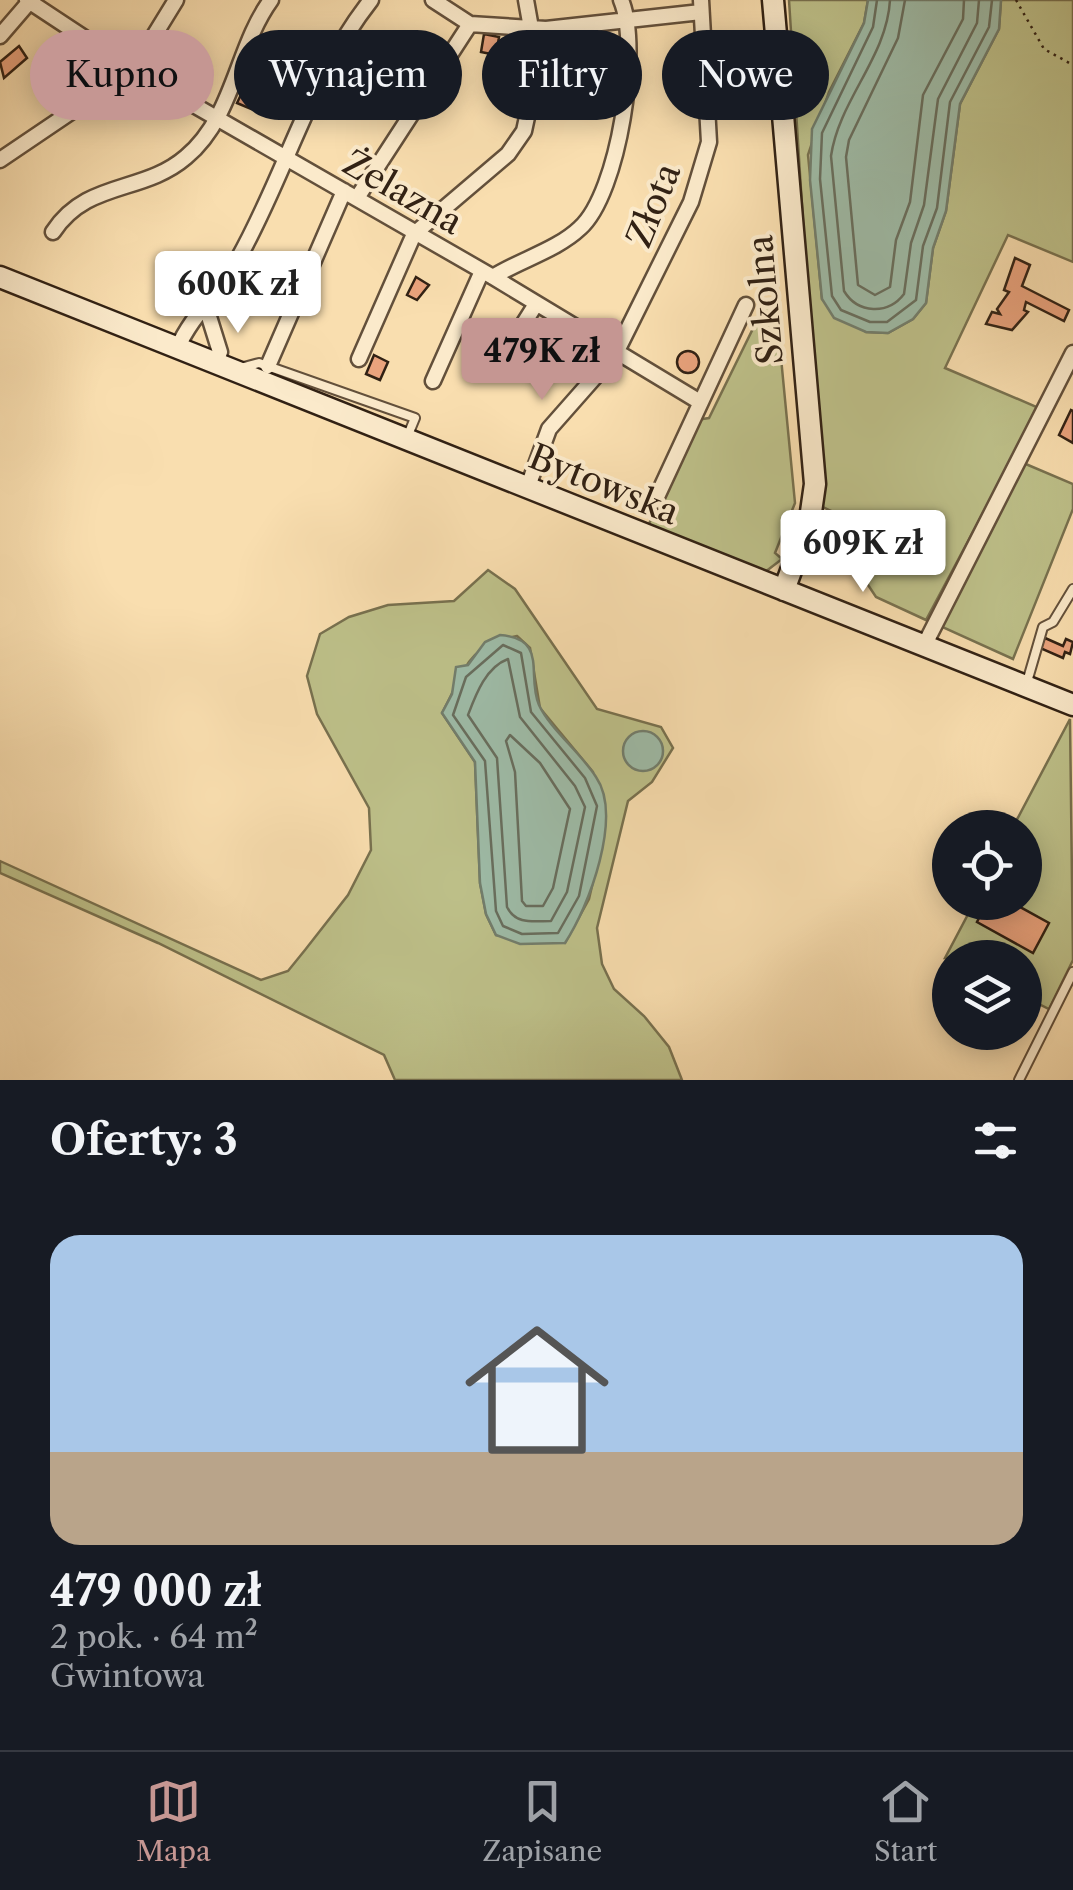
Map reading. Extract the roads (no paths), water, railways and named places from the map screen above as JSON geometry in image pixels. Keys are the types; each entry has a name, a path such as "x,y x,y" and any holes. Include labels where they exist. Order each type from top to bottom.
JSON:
{"main road":[{"name":"Szkolna","path":"772,0 815,484 810,519 784,590"},
{"name":"Bytowska","path":"0,277 1073,705"}],"street":[{"path":"158,30 176,0"},
{"path":"53,232 87,196 124,187 186,158 217,119 270,0"},
{"path":"178,348 186,329 236,262 336,46 371,0"},
{"path":"433,0 470,24 538,28 625,20 701,6"},
{"path":"359,359 414,234 508,154 524,131 538,28 526,0"},
{"path":"433,381 488,274 581,228 598,202 622,110 625,20 621,0"},
{"path":"0,36 30,1"},
{"name":"Żelazna","path":"30,1 73,30"},
{"name":"Złota","path":"527,489 549,428 616,353 692,202 710,142 701,6"},
{"path":"268,366 350,195 470,24"},
{"name":"Żelazna","path":"214,117 488,274 700,402"},
{"path":"0,160 59,120"},
{"path":"498,364 536,304"},
{"path":"655,501 746,305"},
{"path":"206,307 220,352 215,363"},
{"path":"924,646 1073,353"}],"lane":[{"path":"238,372 242,364 268,366 415,418 406,440"},
{"path":"1026,687 1044,627 1053,622 1073,589"},
{"path":"1019,1080 1073,972"}],"water":[{"path":"868,0 1001,0 999,29 960,104 946,211 933,248 926,303 913,319 888,333 866,332 834,318 822,299 810,180 812,129 816,120 829,120 829,94 864,23"},
{"path":"500,635 525,643 533,660 539,705 590,768 603,794 606,814 600,861 584,907 565,943 520,944 496,935 486,914 480,883 475,762 442,713 452,694 456,667 468,665 485,642"},
{"path":"643,731 657,737 663,751 657,765 643,771 629,765 623,751 629,737"}]}
